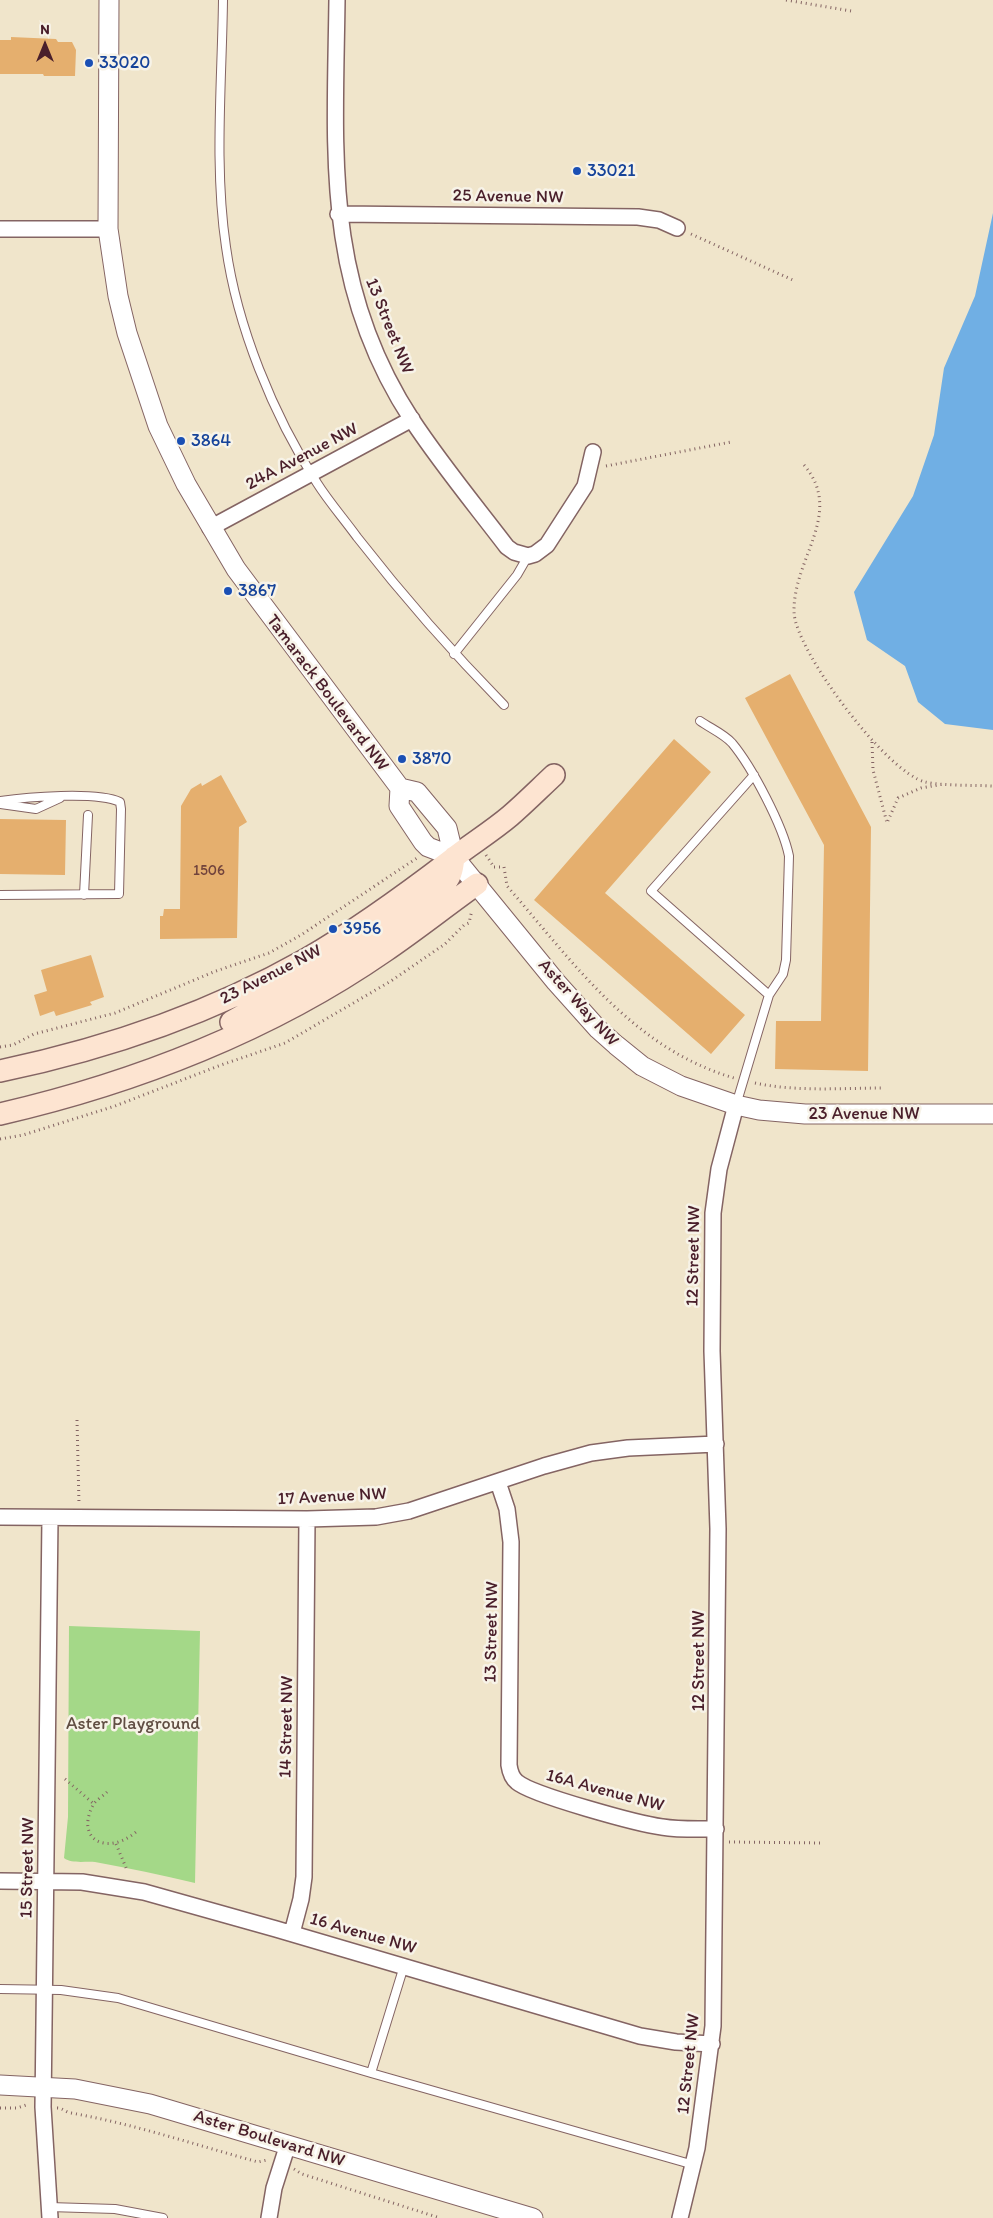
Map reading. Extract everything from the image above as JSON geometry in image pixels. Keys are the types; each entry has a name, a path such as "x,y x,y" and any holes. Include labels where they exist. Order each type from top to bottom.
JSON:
{"main road":[{"name":"23 Avenue NW","path":"0,1071 50,1060 154,1028 240,992 304,961 384,910 510,816 554,775"},
{"path":"145,1070 307,979 391,927 433,896 446,882 452,872 454,857"},
{"name":"23 Avenue NW","path":"0,1114 86,1091 145,1070 272,1018 385,952 477,884"}],"street":[{"name":"Tamarack Boulevard NW","path":"109,0 108,229 118,296 138,371 158,426 171,456 210,528 277,627 400,788 417,792 447,828 454,857"},
{"name":"13 Street NW","path":"337,0 336,152 338,214 348,273 367,331 392,386 412,420 508,547 514,552 528,556"},
{"name":"25 Avenue NW","path":"338,214 638,217 659,220 676,228"},
{"path":"0,229 108,229"},
{"name":"24A Avenue NW","path":"210,528 412,420"},
{"path":"528,556 535,554 546,545 585,486 593,452"},
{"name":"Tamarack Boulevard NW","path":"400,788 399,806 423,842 428,848 454,857"},
{"name":"Aster Way NW","path":"454,857 556,982 616,1045 642,1066 663,1077 701,1094 736,1105"},
{"name":"23 Avenue NW","path":"736,1105 759,1110 805,1114 993,1114"},
{"name":"12 Street NW","path":"680,2218 694,2165 712,2044 716,1830 718,1530 712,1351 713,1213 719,1169 736,1105"},
{"name":"17 Avenue NW","path":"0,1517 354,1519 393,1514 591,1453 628,1448 716,1444"},
{"name":"13 Street NW","path":"498,1482 506,1509 511,1542 509,1765 510,1772 516,1782"},
{"name":"15 Street NW","path":"50,1518 43,2087 50,2213"},
{"name":"14 Street NW","path":"292,1933 301,1899 304,1877 307,1519"},
{"name":"16A Avenue NW","path":"516,1782 534,1791 650,1825 677,1829 716,1830"},
{"name":"16 Avenue NW","path":"0,1881 101,1884 144,1892 292,1933 640,2036 676,2042 712,2044"},
{"name":"Aster Boulevard NW","path":"0,2085 43,2087 117,2096 288,2144 413,2184 533,2218"},
{"path":"269,2218 274,2188 288,2144"}],"lane":[{"path":"223,0 220,200 234,294 276,406 311,474 390,580 454,654 504,705"},
{"path":"454,654 516,575 528,556"},
{"path":"700,721 731,742 754,776 786,842 789,856 786,960 783,974 769,995 736,1105"},
{"path":"754,776 651,891 769,995"},
{"path":"0,803 33,796 107,798 120,802 119,894 0,894"},
{"path":"0,803 36,809 62,797"},
{"path":"84,895 88,816"},
{"path":"371,2073 404,1966"},
{"path":"0,1989 82,1992 118,1998 371,2073 694,2165"},
{"path":"50,2213 115,2209 163,2218"}],"path":[{"path":"786,0 851,11"},
{"path":"676,228 796,281"},
{"path":"590,469 731,442"},
{"path":"804,465 814,477 820,493 822,508 796,586 794,613 799,634 852,720 872,742 899,766 924,782 993,786"},
{"path":"872,742 873,770 887,823 898,798 921,788 951,783"},
{"path":"0,1047 13,1045 34,1034 116,1013 216,971 269,953 301,935 415,860"},
{"path":"494,867 504,867 507,886 621,1014 670,1051 743,1080 774,1086 884,1088"},
{"path":"469,918 469,923"},
{"path":"0,1139 23,1134"},
{"path":"77,1420 79,1505"},
{"path":"65,1779 94,1804"},
{"path":"107,1792 94,1804 89,1817 90,1833 101,1843 116,1844 136,1832"},
{"path":"729,1842 824,1843"},
{"path":"116,1844 127,1870"},
{"path":"0,2108 17,2108 26,2105"},
{"path":"62,2108 68,2113 118,2123 258,2162 265,2160"},
{"path":"298,2170 302,2174 440,2218"}],"green space":[{"name":"Aster Playground","path":"69,1626 200,1631 195,1883 107,1864 75,1862 64,1858 68,1817"}],"water":[{"path":"993,213 993,730 945,724 918,702 905,666 867,640 854,592 913,496 934,435 944,368 975,296"}],"building":[{"path":"11,37 56,39 58,42 72,42 76,50 75,76 0,74 0,40 11,40"},
{"path":"790,674 871,827 868,1071 775,1069 776,1021 821,1021 824,845 745,698"},
{"path":"674,739 711,772 605,893 745,1015 711,1054 534,900"},
{"path":"221,775 247,822 239,827 237,938 160,939 160,916 163,916 164,909 180,909 181,806 191,789 201,783 202,786"},
{"path":"0,819 66,820 65,875 0,874"},
{"path":"91,955 104,997 90,1002 92,1005 56,1016 54,1011 40,1016 34,995 47,991 41,970"}],"place":[{"name":"33020","path":"89,63"},
{"name":"33021","path":"577,171"},
{"name":"3864","path":"181,441"},
{"name":"3867","path":"228,591"},
{"name":"3870","path":"402,759"},
{"name":"3956","path":"333,929"}]}
